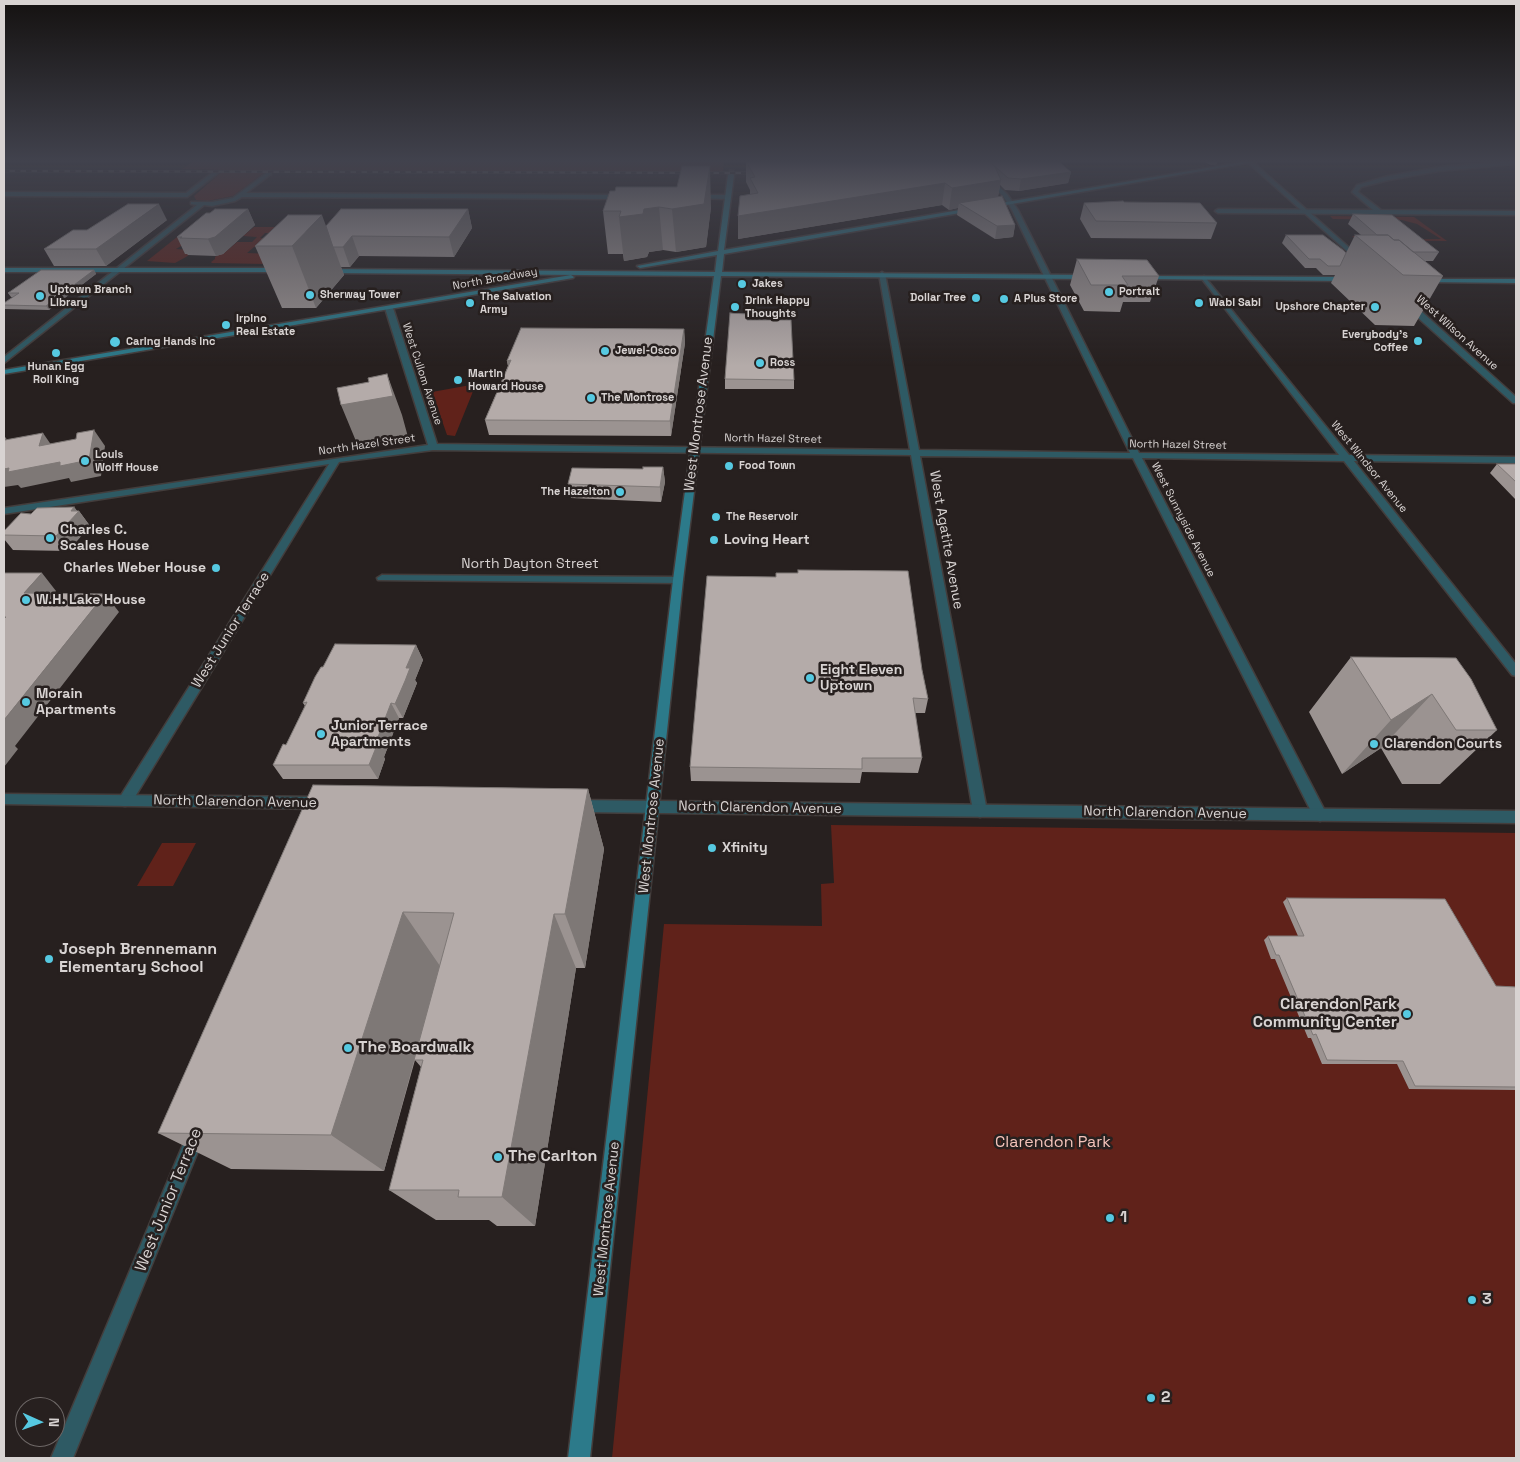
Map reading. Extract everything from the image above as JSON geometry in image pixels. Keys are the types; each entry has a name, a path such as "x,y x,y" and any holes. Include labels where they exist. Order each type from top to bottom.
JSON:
{"main road":[{"name":"West Montrose Avenue","path":"579,1458 678,580 723,229"},
{"name":"North Broadway","path":"4,372 855,229"},
{"path":"4,270 289,270"},
{"path":"318,270 606,271 1096,277"},
{"path":"1132,277 1357,280"},
{"path":"1419,280 1516,281"}],"street":[{"path":"4,361 170,229"},
{"name":"West Sunnyside Avenue","path":"1024,229 1136,456 1320,814"},
{"path":"1325,229 1366,266"},
{"name":"West Agatite Avenue","path":"882,274 980,811"},
{"name":"West Windsor Avenue","path":"1204,278 1516,672"},
{"name":"West Wilson Avenue","path":"1402,299 1516,401"},
{"name":"West Cullom Avenue","path":"388,308 433,448"},
{"name":"North Hazel Street","path":"4,511 336,460 433,448 694,449 1516,460"},
{"name":"West Junior Terrace","path":"125,801 336,460"},
{"path":"18,520 30,508"},
{"name":"North Dayton Street","path":"382,578 678,580"},
{"name":"North Clarendon Avenue","path":"4,799 333,804 325,821"},
{"name":"North Clarendon Avenue","path":"563,806 1516,817"},
{"name":"West Junior Terrace","path":"62,1458 201,1121"}],"green space":[{"path":"187,229 196,229 193,246 181,246 176,249 189,250 183,252 190,254 186,257 175,263 147,261"},
{"path":"251,229 297,229 293,233 265,233 260,238 277,239 269,247 254,247 247,253 272,254 265,264 211,262 215,257 223,254 237,242 252,242 257,237 243,236"},
{"path":"1425,229 1431,229 1447,241 1357,240 1352,236 1370,236 1378,240 1441,239"},
{"path":"476,384 455,436 447,435 432,392"},
{"name":"Clarendon Park","path":"831,825 1516,833 1516,1458 612,1458 664,924 822,926 821,884 834,883"},
{"path":"162,843 196,843 173,886 137,886"}],"building":[{"path":"124,229 96,249 44,249 73,230"},
{"path":"186,229 224,229 215,237 208,239 177,237"},
{"path":"273,229 308,229 292,246 255,246"},
{"path":"327,229 454,229 449,237 352,236 343,247 333,247"},
{"path":"1370,229 1410,229 1439,252 1413,252 1399,240 1394,240 1388,235 1377,235"},
{"path":"1286,235 1323,235 1346,253 1340,266 1328,266 1320,259 1309,259"},
{"path":"1355,235 1388,235 1394,240 1399,240 1443,276 1403,275"},
{"path":"1077,259 1147,260 1159,276 1122,276 1128,285 1091,285"},
{"path":"41,270 94,270 46,306 4,305 4,303 19,293 8,293"},
{"name":"Ross","path":"730,313 747,314 747,320 791,320 794,380 725,379"},
{"name":"The Montrose","path":"521,328 684,329 670,421 485,420 511,360 507,361"},
{"path":"387,374 393,396 341,405 337,388 369,382 368,378"},
{"path":"94,430 89,460 60,466 60,462 8,472 9,468 4,469 4,438 6,438 5,440 43,433 39,446 76,439 77,433"},
{"path":"1497,464 1516,464 1516,482"},
{"path":"643,467 663,467 660,487 568,484 572,468 643,469"},
{"path":"74,507 71,511 79,511 56,536 4,535 4,531 21,513 31,514 37,508"},
{"name":"Eight Eleven Uptown","path":"798,570 908,571 928,699 913,698 922,758 862,758 862,769 690,767 707,576 776,577 776,573 798,573"},
{"path":"4,573 42,573 24,593 105,594 4,720 4,619 6,617 4,617"},
{"path":"335,644 416,645 406,668 410,668 405,681 395,704 391,703 369,765 273,765 283,744 286,745 307,702 303,703 315,677 321,667 323,667"},
{"path":"1351,657 1456,658 1471,679 1497,730 1456,730 1432,694 1391,720"},
{"path":"313,785 588,789 565,914 554,914 502,1197 458,1197 459,1190 389,1190 423,1060 414,1060 454,913 403,912 331,1135 158,1133"},
{"name":"Clarendon Park Community Center","path":"1287,898 1445,899 1496,986 1516,987 1516,1087 1415,1086 1403,1061 1327,1060 1316,1034 1313,1035 1279,955 1276,955 1268,936 1304,936"}],"place":[{"name":"Jakes","path":"742,284"},
{"name":"Portrait","path":"1109,292"},
{"name":"Sherway Tower","path":"310,295"},
{"name":"Uptown Branch Library","path":"40,296"},
{"name":"Dollar Tree","path":"976,298"},
{"name":"A Plus Store","path":"1004,299"},
{"name":"The Salvation Army","path":"470,303"},
{"name":"Wabi Sabi","path":"1199,303"},
{"name":"Drink Happy Thoughts","path":"735,307"},
{"name":"Upshore Chapter","path":"1375,307"},
{"name":"Irpino Real Estate","path":"226,325"},
{"name":"Everybody's Coffee","path":"1418,341"},
{"name":"Caring Hands Inc","path":"115,342"},
{"name":"Jewel-Osco","path":"605,351"},
{"name":"Hunan Egg Roll King","path":"56,353"},
{"name":"Ross","path":"760,363"},
{"name":"Martin Howard House","path":"458,380"},
{"name":"The Montrose","path":"591,398"},
{"name":"Louis Wolff House","path":"85,461"},
{"name":"Food Town","path":"729,466"},
{"name":"The Hazelton","path":"620,492"},
{"name":"The Reservoir","path":"716,517"},
{"name":"Charles C. Scales House","path":"50,538"},
{"name":"Loving Heart","path":"714,540"},
{"name":"Charles Weber House","path":"216,568"},
{"name":"W.H. Lake House","path":"26,600"},
{"name":"Eight Eleven Uptown","path":"810,678"},
{"name":"Morain Apartments","path":"26,702"},
{"name":"Junior Terrace Apartments","path":"321,734"},
{"name":"Clarendon Courts","path":"1374,744"},
{"name":"Xfinity","path":"712,848"},
{"name":"Joseph Brennemann Elementary School","path":"49,959"},
{"name":"Clarendon Park Community Center","path":"1407,1014"},
{"name":"The Boardwalk","path":"348,1048"},
{"name":"The Carlton","path":"498,1157"},
{"name":"1","path":"1110,1218"},
{"name":"3","path":"1472,1300"},
{"name":"2","path":"1151,1398"}]}
